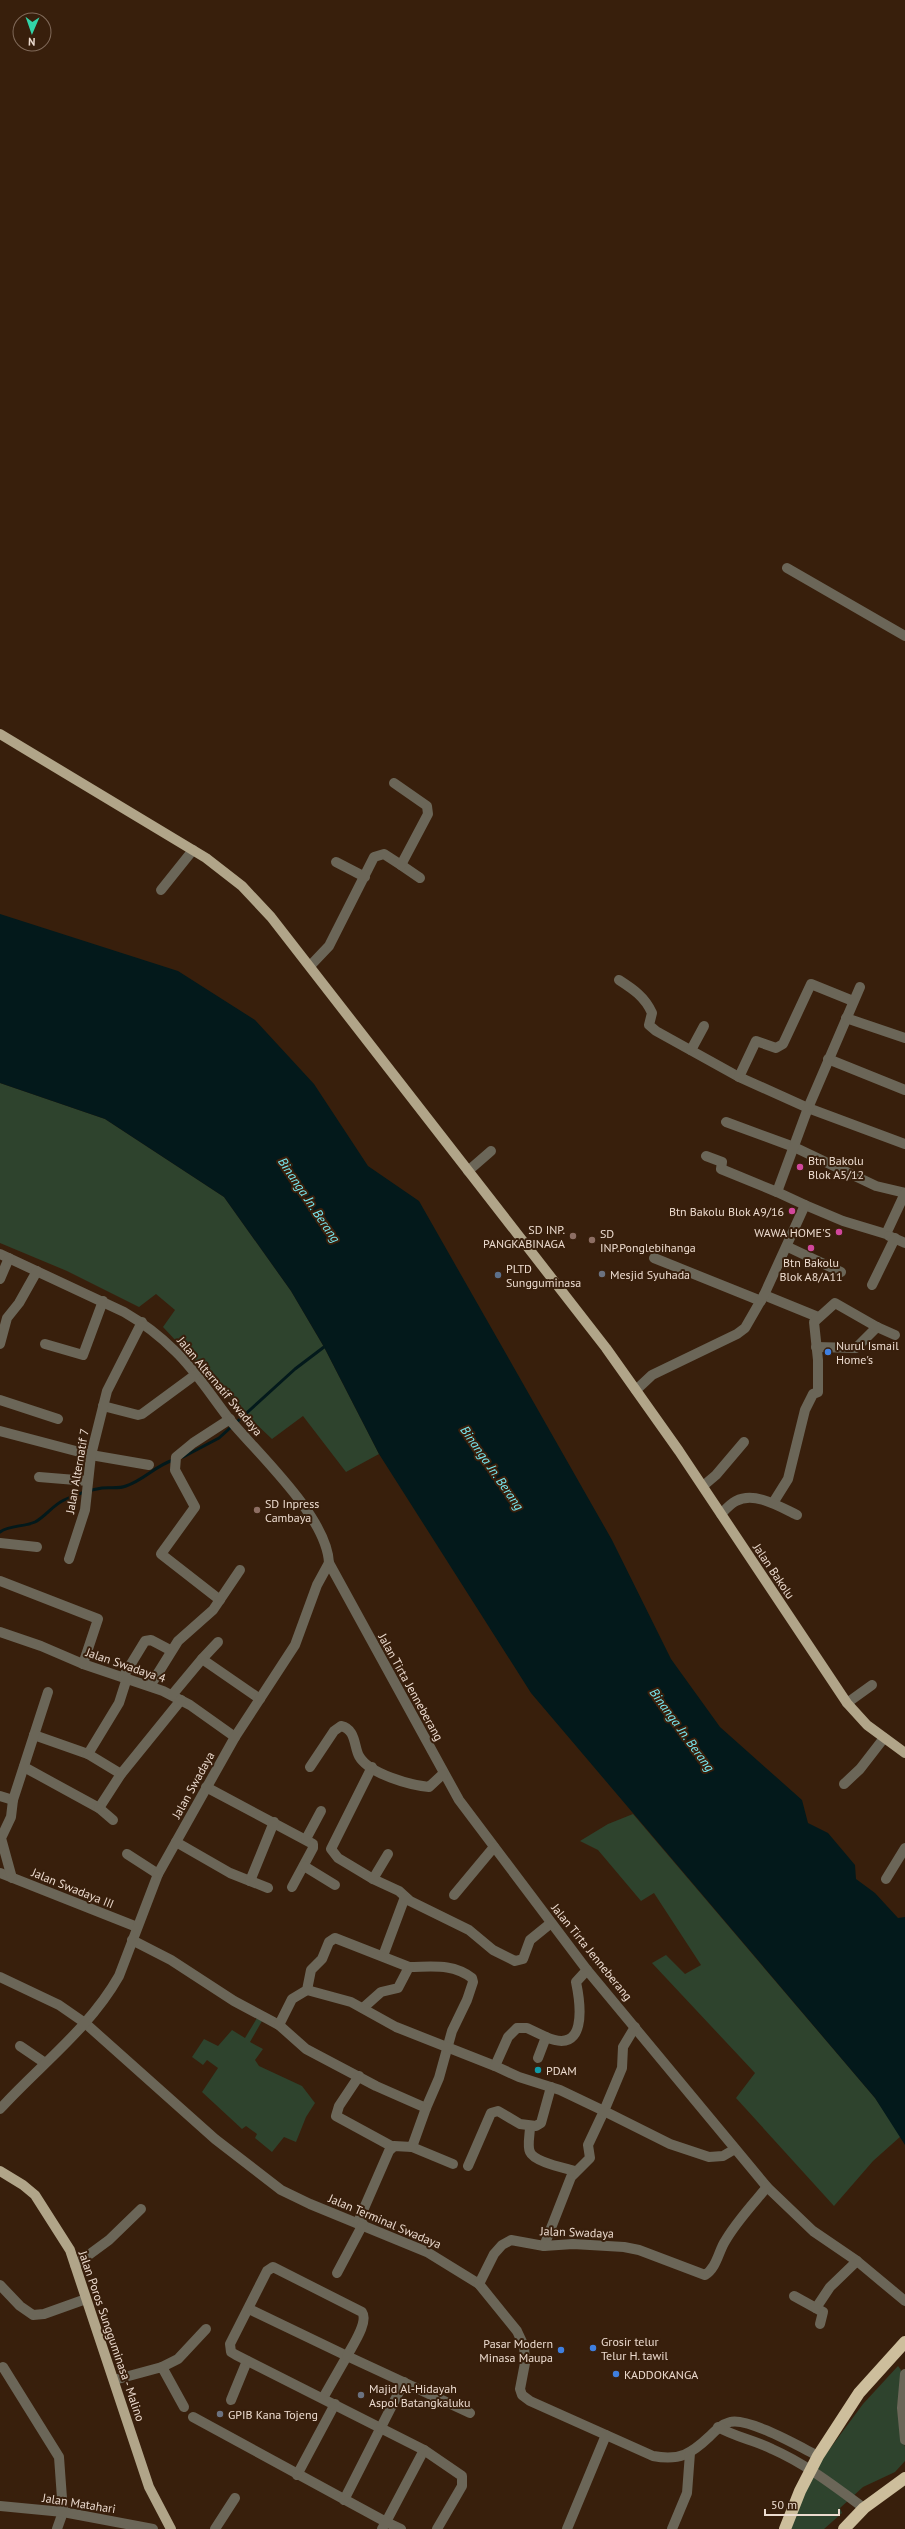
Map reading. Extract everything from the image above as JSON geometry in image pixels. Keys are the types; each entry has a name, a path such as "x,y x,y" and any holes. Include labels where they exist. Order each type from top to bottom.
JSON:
{"highway":[{"path":"785,2529 818,2456 859,2393 905,2342"},
{"path":"844,2529 864,2508 905,2478"}],"main road":[{"name":"Jalan Bakolu","path":"0,734 193,850 242,886 311,965 471,1168 573,1304 636,1390 703,1486 851,1700 859,1717 905,1753"},
{"name":"Jalan Poros Sungguminasa - Malino","path":"0,2170 35,2195 65,2240 75,2265 149,2487 172,2529"}],"street":[{"path":"787,568 905,636"},
{"path":"394,783 427,806 428,810 401,865"},
{"path":"161,890 193,850"},
{"path":"311,965 323,955 338,931 374,857 381,854 420,878"},
{"path":"336,862 365,877"},
{"path":"618,980 637,992 649,1006 652,1013 649,1025 651,1028 739,1077 808,1108 905,1144"},
{"path":"739,1077 756,1040 776,1048 783,1044 812,984 853,1001"},
{"path":"777,1192 808,1108 860,987"},
{"path":"846,1018 905,1038"},
{"path":"691,1050 704,1026"},
{"path":"828,1060 905,1090"},
{"path":"726,1122 794,1147 876,1186 905,1193 872,1285"},
{"path":"471,1168 492,1151"},
{"path":"706,1156 722,1162 721,1169 843,1221 890,1236 905,1243"},
{"path":"636,1390 652,1375 737,1334 750,1321 788,1247 805,1205"},
{"path":"788,1247 841,1272"},
{"path":"0,1279 4,1256"},
{"name":"Jalan Alternatif Swadaya","path":"4,1256 103,1301 142,1322 176,1352 306,1511 328,1550 329,1563"},
{"path":"654,1258 818,1317"},
{"path":"0,1344 6,1318 19,1303 37,1272"},
{"path":"45,1344 83,1355 103,1301"},
{"path":"772,1503 788,1479 806,1410 813,1394 818,1392 814,1322 835,1303 876,1327 895,1335"},
{"name":"Jalan Alternatif 7","path":"69,1559 85,1510 92,1455 103,1406 114,1376 142,1322"},
{"path":"816,1347 856,1348 876,1327"},
{"path":"103,1406 138,1415 142,1414 195,1375"},
{"path":"0,1400 58,1419"},
{"path":"220,1600 161,1554 195,1507 175,1470 176,1457 192,1443 230,1419"},
{"path":"0,1431 92,1455 149,1464"},
{"path":"703,1486 716,1475 744,1442"},
{"path":"39,1477 88,1481"},
{"path":"721,1514 741,1500 749,1499 772,1503 797,1515"},
{"path":"0,1543 37,1547"},
{"name":"Jalan Swadaya","path":"0,2109 86,2023 119,1976 158,1874 235,1737 295,1645 315,1590 329,1563"},
{"name":"Jalan Tirta Jenneberang","path":"329,1563 443,1774 468,1814 587,1970 767,2187 813,2231 857,2261 905,2301"},
{"path":"150,1686 170,1650 185,1633 209,1613 220,1600 240,1570"},
{"path":"0,1581 98,1619 82,1664"},
{"name":"Jalan Swadaya 4","path":"0,1632 41,1646 82,1664 150,1686 177,1698 235,1737"},
{"path":"88,1754 119,1703 125,1677 145,1641 151,1640 170,1650"},
{"path":"99,1808 121,1774 177,1698 202,1659 218,1642"},
{"path":"202,1659 260,1699"},
{"path":"851,1700 872,1685"},
{"path":"12,1878 1,1841 1,1835 11,1817 13,1800 48,1692"},
{"path":"310,1766 334,1731 341,1726 355,1740 359,1756 372,1767 402,1782 429,1787 443,1774"},
{"path":"34,1735 88,1754 121,1774"},
{"path":"844,1784 860,1769 884,1738"},
{"path":"24,1767 99,1808 113,1820"},
{"path":"372,1767 331,1849 338,1858 399,1891 405,1897 468,1930 493,1950 515,1961 521,1961 530,1940 551,1923"},
{"path":"206,1787 306,1839 312,1844 313,1848 292,1887"},
{"path":"0,1796 13,1800"},
{"path":"306,1839 321,1811"},
{"path":"250,1881 274,1822"},
{"path":"176,1842 230,1872 268,1888"},
{"path":"454,1895 494,1847"},
{"path":"886,1879 905,1848"},
{"path":"127,1854 158,1874"},
{"path":"373,1878 388,1854"},
{"path":"304,1866 336,1885"},
{"name":"Jalan Swadaya III","path":"0,1873 137,1927"},
{"path":"382,1956 405,1897"},
{"path":"307,1990 311,1970 322,1959 329,1942 335,1938 409,1967 429,1964 442,1966 469,1976 473,1980 467,2000 456,2020 439,2078 412,2147"},
{"path":"132,1940 171,1960 234,2001 279,2025 306,2050 426,2108"},
{"path":"363,2008 381,1992 398,1988 409,1967"},
{"path":"495,2066 508,2037 517,2028 527,2028 546,2037 564,2042 570,2040 577,2031 580,2001 576,1982 587,1970"},
{"name":"Jalan Terminal Swadaya","path":"0,1977 59,2005 86,2023 174,2104 266,2179 310,2204 360,2223 427,2252 479,2284 517,2331 524,2346 525,2363 520,2389 522,2395 530,2401 653,2456 676,2458 690,2453 718,2427"},
{"path":"279,2025 292,1999 307,1990 351,2002 377,2018 447,2048 495,2066 519,2078 551,2087 604,2111 670,2144 709,2157 723,2156 735,2149"},
{"path":"544,2246 554,2226 560,2201 575,2172 588,2162 590,2155 588,2145 622,2068 622,2047 635,2027"},
{"path":"538,2058 546,2037"},
{"path":"20,2046 46,2063"},
{"path":"359,2076 339,2106 336,2116 392,2147 412,2147 453,2164"},
{"path":"468,2166 482,2132 495,2111 530,2127 536,2126 541,2122 551,2087"},
{"path":"530,2127 529,2149 532,2155 549,2164 575,2172"},
{"path":"337,2273 392,2147"},
{"name":"Jalan Swadaya","path":"479,2284 494,2254 506,2243 518,2240 544,2246 573,2244 624,2247 639,2250 706,2275 713,2267 724,2243 743,2216 767,2187"},
{"path":"75,2265 109,2240 141,2209"},
{"path":"816,2308 830,2288 857,2261"},
{"path":"323,2398 362,2326 364,2318 362,2312 281,2270 270,2268 229,2348 231,2352 424,2450 446,2464 464,2479 462,2486 437,2529"},
{"path":"0,2285 20,2306 33,2315 44,2314 86,2299"},
{"path":"794,2296 816,2308 823,2314 820,2324"},
{"path":"249,2309 470,2413"},
{"path":"114,2380 162,2367 178,2358 206,2329"},
{"path":"231,2400 247,2361"},
{"path":"3,2367 59,2457 63,2512 56,2529"},
{"path":"162,2367 184,2407"},
{"path":"905,2374 902,2408 905,2440"},
{"path":"344,2500 404,2382"},
{"path":"297,2475 334,2404"},
{"path":"193,2417 344,2500 384,2525 401,2529"},
{"path":"718,2427 731,2421 741,2422 769,2432 818,2456"},
{"path":"718,2427 729,2434 771,2448 812,2469 864,2508"},
{"path":"567,2529 606,2435"},
{"path":"384,2525 424,2450"},
{"path":"672,2529 687,2493 690,2453"},
{"path":"215,2529 235,2498"},
{"name":"Jalan Matahari","path":"0,2506 63,2512 152,2529"}],"green space":[{"path":"0,1083 105,1119 224,1197 291,1291 324,1347 379,1454 346,1472 303,1416 272,1439 235,1404 163,1327 175,1310 156,1294 139,1307 67,1271 0,1243"},
{"path":"633,1814 875,2098 901,2136 873,2161 834,2206 736,2098 755,2073 652,1963 666,1955 685,1974 701,1965 654,1893 641,1901 598,1850 580,1841 608,1824"},
{"path":"257,2018 262,2021 250,2042 263,2049 255,2060 259,2066 302,2086 315,2103 306,2117 296,2142 284,2137 272,2152 255,2138 257,2134 246,2126 242,2129 202,2092 218,2068 207,2060 203,2065 192,2057 204,2039 218,2046 232,2030 245,2038"},
{"path":"898,2366 901,2370 898,2414 905,2447 905,2461 895,2472 863,2487 840,2508 842,2513 824,2529 791,2529 802,2491 820,2462 863,2404"}],"water":[{"name":"Binanga Jn. Berang","path":"0,914 178,971 255,1020 314,1084 368,1166 419,1201 612,1540 671,1659 720,1727 802,1800 808,1823 828,1833 855,1865 856,1879 875,1893 898,1918 905,1917 905,2145 875,2098 531,1693 379,1454 324,1347 291,1291 224,1197 105,1119 0,1083"}],"waterway":[{"path":"183,1457 219,1438 295,1369 324,1347"},
{"path":"0,1532 8,1528 35,1522 60,1502 87,1491 126,1486 173,1460"}],"place":[{"name":"Btn Bakolu Blok A5/12","path":"800,1167"},
{"name":"Btn Bakolu Blok A9/16","path":"792,1211"},
{"name":"WAWA HOME'S","path":"839,1232"},
{"name":"SD INP. PANGKABINAGA","path":"573,1236"},
{"name":"SD INP.Ponglebihanga","path":"592,1240"},
{"name":"Btn Bakolu Blok A8/A11","path":"811,1248"},
{"name":"Mesjid Syuhada","path":"602,1274"},
{"name":"PLTD Sungguminasa","path":"498,1275"},
{"name":"Nurul Ismail Home's","path":"828,1352"},
{"name":"SD Inpress Cambaya","path":"257,1510"},
{"name":"PDAM","path":"538,2070"},
{"name":"Grosir telur Telur H. tawil","path":"593,2348"},
{"name":"Pasar Modern Minasa Maupa","path":"561,2350"},
{"name":"KADDOKANGA","path":"616,2374"},
{"name":"Majid Al-Hidayah Aspol Batangkaluku","path":"361,2395"},
{"name":"GPIB Kana Tojeng","path":"220,2414"}]}
